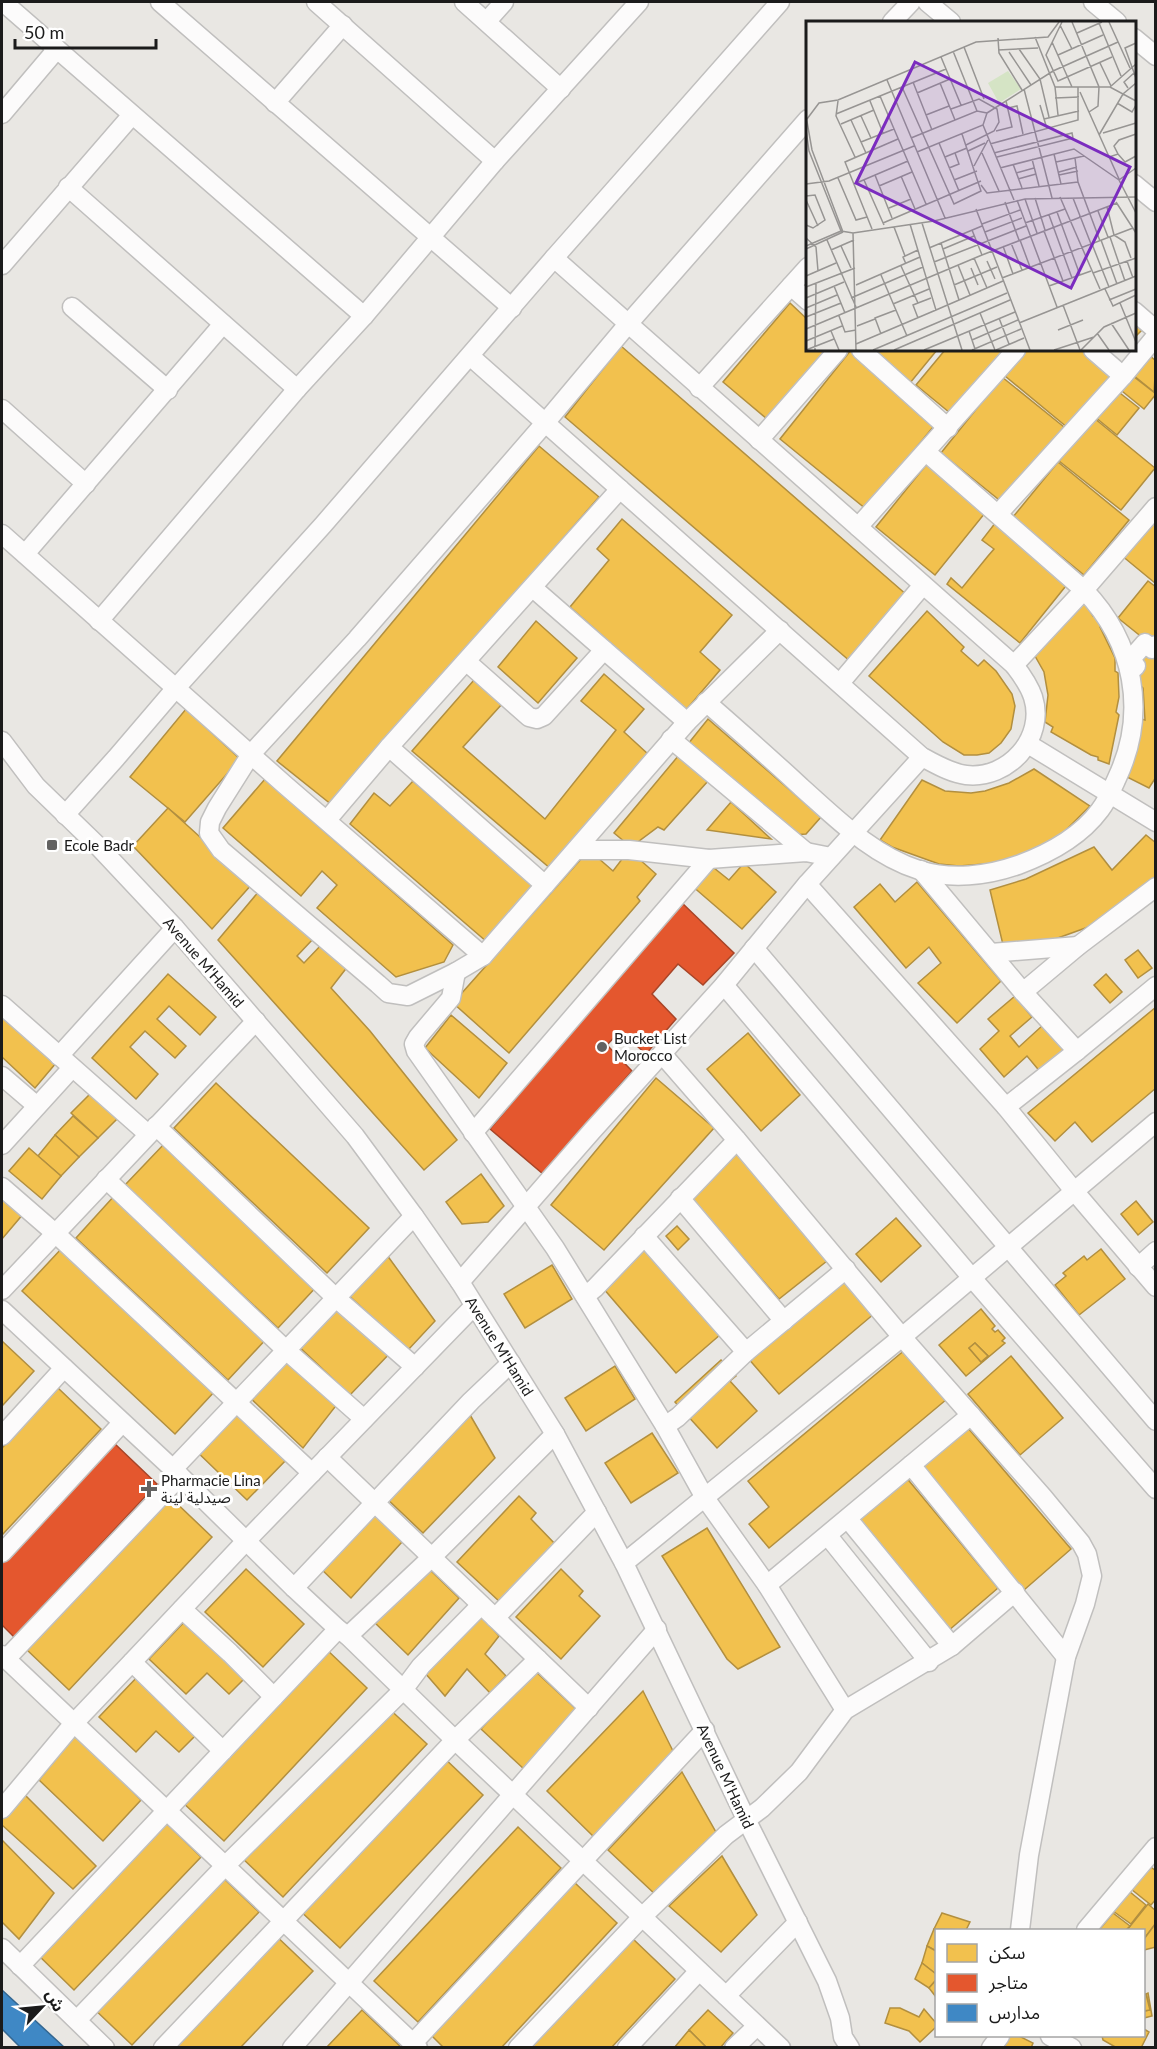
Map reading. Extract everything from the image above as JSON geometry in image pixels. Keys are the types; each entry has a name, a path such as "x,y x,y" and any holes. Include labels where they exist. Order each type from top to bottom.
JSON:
{"street":[{"path":"3,2 364,316"},
{"path":"160,2 512,308"},
{"path":"316,2 495,161"},
{"path":"464,2 561,89"},
{"path":"487,21 504,2"},
{"path":"99,621 297,388 364,316 495,161 639,2"},
{"path":"65,815 323,525 780,2"},
{"path":"893,21 911,2"},
{"path":"927,2 950,21"},
{"path":"1093,2 1116,21"},
{"path":"275,103 343,24"},
{"path":"1136,40 1155,56"},
{"path":"2,114 57,49"},
{"path":"2,265 132,115"},
{"path":"780,630 687,722 483,956 408,996 388,993 221,849 209,833 210,822 251,754 357,639 806,120"},
{"path":"1136,186 1155,202"},
{"path":"68,187 297,388"},
{"path":"470,356 922,757 954,772 977,775 989,773 1018,756 1028,744 1034,726 1034,698 1014,665 554,258"},
{"path":"699,388 806,268"},
{"path":"791,286 806,300"},
{"path":"72,307 168,390"},
{"path":"1136,313 1155,330"},
{"path":"24,554 223,324"},
{"path":"998,514 1123,376 1155,336"},
{"path":"759,440 837,351"},
{"path":"862,351 948,428"},
{"path":"858,527 1015,351"},
{"path":"1094,351 1123,376"},
{"path":"2,410 86,484"},
{"path":"706,702 854,833 898,861 921,870 949,875 986,874 1036,858 1071,838 1101,809 1121,770 1132,734 1134,703 1126,658 1115,631 1097,604 1084,590 926,452"},
{"path":"327,820 389,747 620,489"},
{"path":"1014,665 1084,590 1155,507"},
{"path":"2,534 175,689 483,956"},
{"path":"840,683 923,585"},
{"path":"533,588 687,722"},
{"path":"1129,674 1137,666 1130,660 1145,643 1152,649 1155,645"},
{"path":"467,662 530,717 537,719 544,716 604,650"},
{"path":"672,739 806,852"},
{"name":"Avenue M'Hamid","path":"2,741 36,786 98,846 176,928 355,1136 460,1282 555,1434 624,1563 747,1821 827,1981 846,2044"},
{"path":"1028,744 1155,822"},
{"path":"389,747 545,885"},
{"path":"460,1282 592,1131 663,1055 807,884 922,757"},
{"path":"576,849 629,850 709,859 806,852 831,857"},
{"path":"473,1133 709,859"},
{"path":"921,870 1023,992 1077,1052"},
{"path":"807,884 1006,1107 1155,1287"},
{"path":"1023,992 1078,946 1154,892"},
{"path":"2,1145 37,1106 66,1062 176,928"},
{"path":"990,953 1078,946"},
{"path":"754,948 1155,1421"},
{"path":"456,972 451,998 418,1036 414,1044 416,1050 551,1241 665,1426 705,1498 767,1585 845,1710"},
{"path":"724,985 972,1278 1155,1489"},
{"path":"1006,1107 1077,1052 1155,986"},
{"path":"2,1005 66,1062 152,1130 415,1367"},
{"path":"2,1290 256,1021"},
{"path":"663,1055 902,1337 1043,1497 1081,1543 1087,1554 1092,1576 1085,1604 1066,1657 1029,1855 1020,1929"},
{"path":"2,1076 37,1106"},
{"path":"624,1563 902,1337 1155,1122"},
{"path":"585,1296 737,1140"},
{"path":"106,1179 287,1351 364,1419"},
{"path":"2,1186 312,1473"},
{"path":"680,1198 784,1321"},
{"path":"414,1216 236,1404 177,1473 4,1657 416,2045 583,1859 705,1730"},
{"path":"644,1236 746,1352"},
{"path":"1138,1267 1155,1251"},
{"path":"665,1426 678,1417 746,1352 846,1269"},
{"path":"2,1809 132,1662 474,1306"},
{"path":"2,1310 177,1473 294,1588 781,2048"},
{"path":"294,1588 471,1401 511,1363"},
{"path":"2,1436 64,1368"},
{"path":"767,1585 971,1415"},
{"path":"2,1553 122,1423"},
{"path":"20,1966 274,1697 343,1632 432,1557 555,1434"},
{"path":"327,1457 589,1708"},
{"path":"911,1465 1066,1657"},
{"path":"495,1618 597,1512"},
{"path":"848,1519 952,1646"},
{"path":"828,1536 929,1662"},
{"path":"518,2048 643,1916 726,1835 747,1821 799,1772 845,1710 929,1662 952,1646 1015,1592"},
{"path":"77,2020 225,1866 403,1690 421,1666 481,1605"},
{"path":"182,1609 274,1697"},
{"path":"292,2048 657,1629"},
{"path":"163,2048 455,1740 538,1659"},
{"path":"132,1662 223,1752"},
{"path":"1087,1929 1154,1853"},
{"path":"726,1996 798,1922"},
{"path":"2,1948 105,2048"},
{"path":"627,2048 699,1971"},
{"path":"734,2048 757,2026"},
{"path":"1052,2037 1072,2048"}],"building: سكن":[{"path":"790,303 806,318 806,351 830,351 767,419 723,382"},
{"path":"1136,322 1144,328 1136,336"},
{"path":"621,346 908,596 851,662 565,417"},
{"path":"850,351 938,421 866,509 780,439"},
{"path":"870,351 936,351 910,383"},
{"path":"944,351 1008,351 955,417 916,385"},
{"path":"1025,351 1085,351 1113,373 1068,428 1005,376"},
{"path":"1149,355 1156,361 1154,392 1133,375"},
{"path":"1129,373 1156,394 1144,409 1117,387"},
{"path":"1002,377 1064,427 1003,503 941,453"},
{"path":"1116,390 1139,408 1117,435 1095,417"},
{"path":"1094,418 1155,468 1121,510 1059,461"},
{"path":"539,446 599,497 332,805 277,761"},
{"path":"930,460 989,508 935,575 876,527"},
{"path":"1058,462 1129,520 1084,575 1013,517"},
{"path":"1156,513 1155,583 1121,555"},
{"path":"622,519 732,615 700,652 720,670 686,710 570,607 609,560 597,549"},
{"path":"996,522 1069,582 1020,643 947,584 951,578 962,588 994,549 982,540"},
{"path":"1148,581 1156,587 1156,643 1153,646 1118,618"},
{"path":"1083,599 1102,626 1100,627 1115,658 1115,671 1118,673 1119,697 1116,712 1119,715 1109,764 1098,760 1098,757 1051,732 1053,727 1045,722 1048,695 1044,672 1031,649"},
{"path":"927,611 964,647 961,651 978,666 984,660 996,671 1012,694 1015,706 1011,729 1001,743 989,753 964,755 943,742 869,676"},
{"path":"536,621 577,658 538,703 498,667"},
{"path":"1140,652 1156,652 1156,777 1149,788 1125,776 1132,765 1129,761 1139,742 1136,740 1141,719 1145,720 1143,688 1139,684"},
{"path":"604,674 644,709 624,732 648,754 551,869 412,751 474,680 502,704 463,747 545,819 616,730 581,701"},
{"path":"186,709 240,759 185,822 130,777"},
{"path":"708,719 821,817 806,834 792,835 688,744"},
{"path":"679,755 708,781 664,830 658,827 631,847 614,833"},
{"path":"1034,769 1090,806 1059,837 1022,855 997,863 959,866 939,864 892,847 880,840 922,780 945,791 971,793 1009,783"},
{"path":"265,779 453,945 444,962 396,977 317,908 337,885 322,871 301,896 223,828"},
{"path":"413,781 534,887 487,942 350,824 374,793 390,806"},
{"path":"731,802 771,839 707,830"},
{"path":"168,808 252,884 212,929 133,846"},
{"path":"1146,835 1156,843 1156,879 1091,926 1044,943 1004,949 990,890 1026,879 1094,847 1112,870"},
{"path":"589,850 613,871 629,850 656,874 637,897 640,901 509,1053 453,1003"},
{"path":"744,863 776,892 742,929 691,885 709,864 729,880"},
{"path":"917,882 1001,981 957,1023 918,983 941,963 929,947 906,968 854,907 880,884 895,902"},
{"path":"260,890 313,939 297,956 304,963 323,943 348,966 331,988 370,1031 457,1140 424,1170 218,940"},
{"path":"1138,950 1152,968 1138,978 1125,960"},
{"path":"168,974 216,1017 200,1035 169,1006 157,1019 186,1046 175,1058 145,1031 130,1047 158,1074 136,1099 92,1058"},
{"path":"1106,974 1122,992 1110,1003 1094,985"},
{"path":"1015,996 1032,1017 1010,1036 1019,1047 1043,1025 1066,1053 1042,1074 1027,1056 1004,1077 980,1049 999,1031 988,1019"},
{"path":"1156,1007 1156,1088 1092,1142 1075,1122 1055,1141 1028,1113"},
{"path":"451,1015 507,1063 479,1098 425,1048"},
{"path":"2,1016 56,1063 35,1088 2,1057"},
{"path":"748,1033 800,1095 761,1131 707,1069"},
{"path":"656,1078 714,1128 604,1250 551,1205"},
{"path":"216,1083 369,1228 327,1273 174,1128"},
{"path":"92,1092 119,1117 98,1138 71,1113"},
{"path":"73,1116 98,1138 79,1157 55,1135"},
{"path":"55,1135 79,1157 61,1176 38,1156"},
{"path":"165,1143 318,1285 278,1328 125,1185"},
{"path":"730,1144 827,1261 779,1299 682,1188"},
{"path":"29,1148 61,1176 42,1199 9,1171"},
{"path":"481,1174 504,1206 488,1222 462,1224 446,1202"},
{"path":"2,1194 24,1213 2,1239"},
{"path":"115,1195 268,1337 228,1380 76,1238"},
{"path":"1136,1201 1153,1222 1138,1235 1121,1214"},
{"path":"896,1218 921,1246 881,1282 856,1254"},
{"path":"677,1226 689,1239 678,1250 666,1236"},
{"path":"642,1242 721,1334 676,1373 597,1281"},
{"path":"62,1248 215,1391 175,1434 22,1291"},
{"path":"1101,1249 1125,1279 1079,1315 1055,1285 1066,1276 1063,1273 1084,1256 1087,1260"},
{"path":"384,1251 435,1321 408,1350 346,1293"},
{"path":"552,1265 572,1299 525,1328 504,1294"},
{"path":"837,1268 875,1313 779,1394 741,1350"},
{"path":"333,1297 391,1352 350,1395 292,1340"},
{"path":"981,1309 995,1326 992,1329 995,1332 998,1330 1005,1338 1002,1341 1005,1343 966,1376 939,1345","holes":["975,1343 988,1356 981,1362 969,1348"]},
{"path":"2,1341 34,1371 2,1406"},
{"path":"975,1343 988,1356 981,1362 969,1348"},
{"path":"906,1349 947,1399 769,1548 749,1524 769,1507 748,1481"},
{"path":"282,1353 342,1398 303,1448 244,1392"},
{"path":"1011,1356 1063,1418 1020,1455 968,1394"},
{"path":"721,1360 736,1376 730,1381 757,1411 717,1448 675,1402"},
{"path":"615,1366 635,1399 586,1431 565,1398"},
{"path":"58,1388 101,1429 2,1535 2,1448"},
{"path":"231,1401 289,1457 247,1500 190,1445"},
{"path":"466,1408 495,1458 423,1533 383,1495"},
{"path":"962,1421 1071,1549 1024,1590 914,1460"},
{"path":"652,1433 678,1473 631,1503 605,1463"},
{"path":"900,1470 998,1588 948,1631 849,1514"},
{"path":"169,1496 212,1537 69,1690 26,1649"},
{"path":"519,1496 536,1513 531,1519 557,1546 501,1603 457,1562"},
{"path":"367,1507 402,1542 351,1598 315,1563"},
{"path":"707,1528 780,1647 738,1669 727,1659 662,1556"},
{"path":"424,1564 459,1598 408,1655 372,1620"},
{"path":"246,1569 304,1624 263,1667 205,1612"},
{"path":"561,1569 583,1591 579,1596 600,1616 561,1659 516,1617"},
{"path":"481,1616 499,1636 485,1654 506,1676 490,1693 467,1669 445,1696 425,1673"},
{"path":"189,1617 248,1675 229,1694 207,1673 186,1694 149,1659"},
{"path":"324,1647 367,1688 224,1841 180,1800"},
{"path":"534,1670 576,1709 525,1770 481,1729"},
{"path":"139,1675 198,1733 179,1752 156,1731 136,1752 99,1717"},
{"path":"643,1691 675,1755 596,1839 547,1791"},
{"path":"383,1703 427,1744 283,1897 240,1856"},
{"path":"76,1734 141,1800 103,1841 39,1780"},
{"path":"440,1754 483,1795 340,1948 296,1907"},
{"path":"682,1772 717,1834 657,1896 608,1850"},
{"path":"24,1794 96,1866 73,1889 2,1825 2,1818"},
{"path":"160,1817 201,1857 74,1990 33,1950"},
{"path":"518,1827 561,1868 418,2022 374,1981"},
{"path":"2,1840 54,1893 19,1939 2,1922"},
{"path":"722,1856 757,1915 721,1952 669,1906"},
{"path":"1147,1864 1156,1871 1156,1899 1151,1905 1126,1885"},
{"path":"217,1872 259,1912 132,2045 90,2005"},
{"path":"574,1882 617,1923 501,2048 444,2048 431,2035"},
{"path":"1130,1892 1146,1905 1131,1924 1113,1911"},
{"path":"1148,1904 1156,1911 1156,1923 1145,1938 1145,1929 1128,1929"},
{"path":"942,1913 970,1922 966,1929 934,1929"},
{"path":"1113,1913 1130,1926 1127,1929 1100,1929"},
{"path":"1156,1923 1156,1947 1145,1950 1145,1938"},
{"path":"934,1929 935,1929 935,1950 927,1946"},
{"path":"271,1931 313,1971 240,2048 160,2048"},
{"path":"632,1938 675,1979 611,2048 530,2048"},
{"path":"927,1946 935,1950 935,1973 922,1963"},
{"path":"922,1963 935,1973 935,1981 929,1988 915,1979"},
{"path":"935,1981 935,1996 929,1988"},
{"path":"1148,1993 1152,2016 1145,2018 1145,2011 1150,2010 1146,1994"},
{"path":"1145,1994 1150,2010 1145,2011"},
{"path":"890,2008 900,2008 919,2017 924,2009 935,2022 935,2028 920,2042 909,2031 885,2023"},
{"path":"362,2010 402,2048 326,2048"},
{"path":"708,2010 733,2033 720,2048 707,2048 689,2030"},
{"path":"689,2030 707,2048 674,2048"},
{"path":"1145,2030 1149,2032 1141,2048 1117,2048 1103,2040 1102,2037 1145,2037"},
{"path":"1009,2037 1021,2037 1033,2043 1031,2048 1001,2048"}],"building: متاجر":[{"path":"680,901 734,953 703,985 678,964 652,994 676,1019 646,1054 620,1031 607,1045 632,1071 543,1174 490,1129"},
{"path":"114,1443 157,1484 14,1637 2,1625 2,1563"}],"building: مدارس":[{"path":"2,1990 65,2048 21,2048 2,2029"}],"place":[{"name":"Ecole Badr","path":"52,845"},
{"name":"Bucket List Morocco","path":"602,1047"},
{"name":"Pharmacie Lina صيدلية لينة","path":"149,1489"}]}
